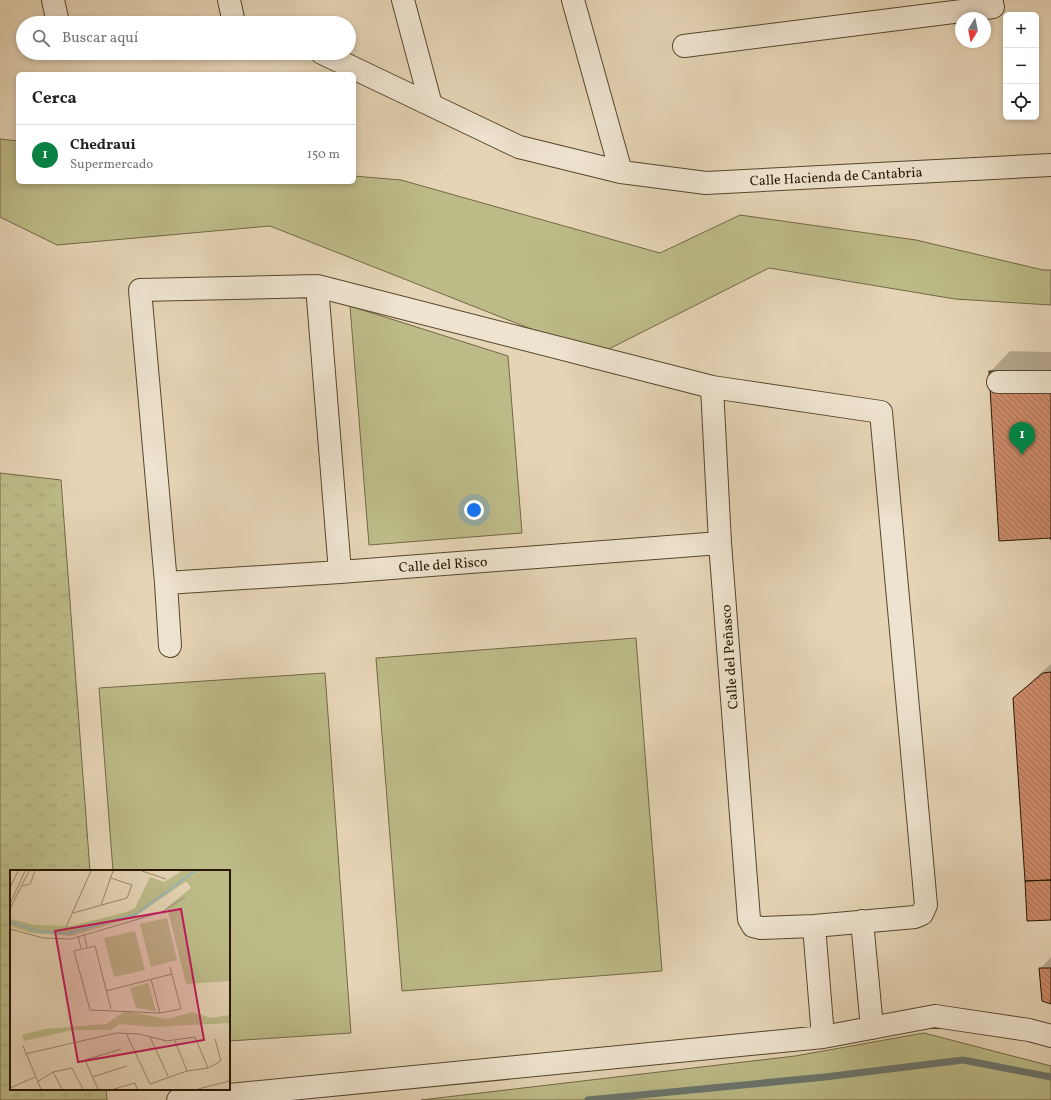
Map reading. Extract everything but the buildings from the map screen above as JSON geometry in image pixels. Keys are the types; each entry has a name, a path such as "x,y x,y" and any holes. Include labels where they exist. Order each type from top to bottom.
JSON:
{"street":[{"path":"53,0 56,16"},
{"path":"229,0 232,16"},
{"path":"403,0 431,105"},
{"path":"573,0 621,172"},
{"path":"684,46 993,8 991,0"},
{"name":"Calle Hacienda de Cantabria","path":"337,60 519,147 621,172 706,183 1051,165"},
{"path":"318,286 340,572"},
{"path":"170,646 166,583 140,290 318,286 712,388 881,412 926,904 922,914 914,917 814,926 823,1037"},
{"path":"998,382 1051,382"},
{"name":"Calle del Peñasco","path":"712,388 720,543 749,919 753,926 761,928 814,926"},
{"name":"Calle del Risco","path":"166,583 340,572 720,543"},
{"path":"862,922 872,1028"},
{"path":"178,1100 823,1037 935,1016 1029,1030 1051,1036"}],"green space":[{"path":"0,139 16,141 16,184 356,184 356,176 401,180 660,253 740,215 916,240 1043,270 1051,270 1051,305 955,299 769,268 597,355 270,226 57,245 0,217"},
{"path":"350,306 508,356 522,533 369,545"},
{"path":"0,473 61,480 90,870 10,870 10,1090 106,1090 107,1100 0,1100"},
{"path":"636,638 662,971 402,991 376,658"},
{"path":"325,673 351,1033 230,1041 230,870 113,870 99,688"},
{"path":"924,1033 1051,1066 1051,1100 421,1100 795,1056"}],"waterway":[{"path":"588,1100 825,1077 963,1060 1051,1077"}],"place":[{"name":"Chedraui","path":"1022,455"}]}
